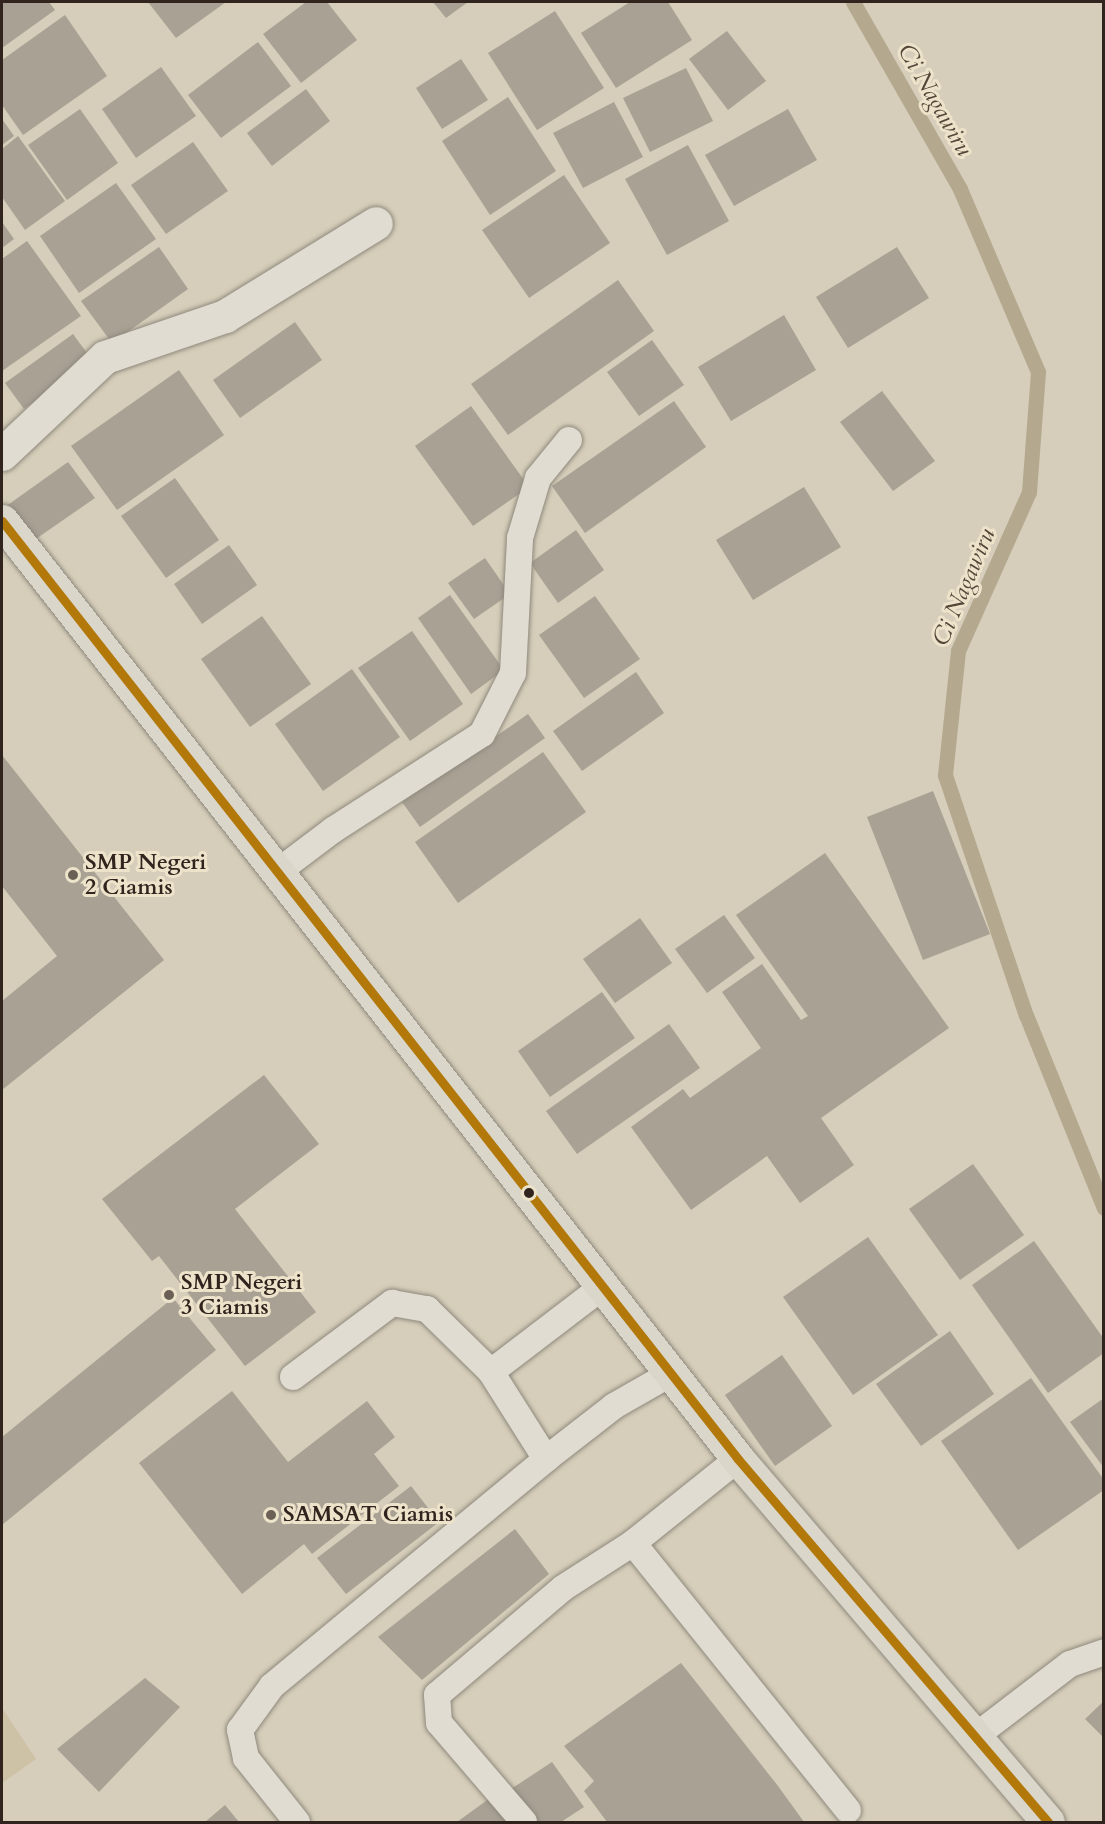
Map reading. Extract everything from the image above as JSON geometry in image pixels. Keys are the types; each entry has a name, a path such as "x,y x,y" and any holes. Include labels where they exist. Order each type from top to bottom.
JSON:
{"highway":[{"path":"3,526 738,1459 977,1735 1048,1822"}],"street":[{"path":"2,454 105,357 225,316 376,223"}],"lane":[{"path":"276,873 333,830 482,734 513,673 520,538 538,478 569,440"},
{"path":"491,1372 602,1287"},
{"path":"293,1377 392,1302 427,1309 491,1372 546,1459"},
{"path":"297,1822 246,1758 240,1730 272,1686 546,1459 614,1406 670,1374"},
{"path":"524,1822 439,1723 437,1695 562,1588 633,1543 738,1459"},
{"path":"633,1543 848,1810"},
{"path":"977,1735 1070,1664 1104,1652"}],"shaded area":[{"path":"2,1708 36,1759 2,1783"}],"building":[{"path":"2,2 49,2 55,10 2,48"},
{"path":"148,2 226,2 176,38"},
{"path":"306,2 327,2 357,40 301,83 263,34"},
{"path":"433,2 468,2 446,18"},
{"path":"630,2 668,2 692,40 616,88 581,33"},
{"path":"555,11 604,88 537,130 488,53"},
{"path":"65,15 107,76 23,135 2,105 2,60"},
{"path":"727,31 766,81 728,110 689,59"},
{"path":"258,42 291,86 221,138 188,95"},
{"path":"461,59 488,100 442,129 416,88"},
{"path":"161,67 196,116 136,158 102,109"},
{"path":"686,68 713,121 650,152 623,98"},
{"path":"306,89 330,121 272,166 247,133"},
{"path":"508,97 556,171 490,215 442,141"},
{"path":"614,102 643,157 583,188 553,133"},
{"path":"80,109 118,163 67,200 28,145"},
{"path":"788,109 817,160 734,206 705,155"},
{"path":"2,119 14,136 2,145"},
{"path":"18,136 65,201 25,230 2,197 2,149"},
{"path":"193,142 228,191 166,234 131,185"},
{"path":"688,145 729,221 667,255 625,179"},
{"path":"564,175 610,243 529,298 482,230"},
{"path":"116,183 156,239 79,293 40,236"},
{"path":"2,222 14,239 2,248"},
{"path":"27,241 81,316 2,371 2,259"},
{"path":"159,247 188,289 112,343 81,301"},
{"path":"897,247 929,298 848,348 816,297"},
{"path":"618,280 654,331 508,435 471,384"},
{"path":"784,315 816,370 731,421 698,367"},
{"path":"295,322 322,360 240,418 213,380"},
{"path":"73,334 92,360 24,409 5,383"},
{"path":"652,340 684,385 639,416 607,372"},
{"path":"179,370 224,435 117,510 71,446"},
{"path":"882,391 935,461 893,491 840,422"},
{"path":"674,401 706,447 585,533 552,486"},
{"path":"471,406 529,487 473,526 415,446"},
{"path":"68,462 95,498 30,543 5,507"},
{"path":"175,478 219,540 166,578 121,516"},
{"path":"804,487 841,547 753,600 716,540"},
{"path":"576,530 604,570 558,603 530,563"},
{"path":"229,545 257,585 202,624 174,584"},
{"path":"485,558 510,594 474,619 448,583"},
{"path":"450,595 504,670 471,694 418,618"},
{"path":"595,596 640,659 584,698 539,635"},
{"path":"262,616 311,684 250,727 201,659"},
{"path":"412,631 463,704 410,741 358,668"},
{"path":"352,669 400,737 323,791 275,724"},
{"path":"636,672 664,713 582,771 553,731"},
{"path":"528,714 545,738 420,827 402,802"},
{"path":"543,752 586,812 458,903 415,842"},
{"path":"2,755 164,960 2,1090 2,1001 57,956 2,886"},
{"path":"933,791 990,934 923,960 867,817"},
{"path":"825,853 949,1028 821,1118 854,1165 800,1203 767,1156 691,1210 631,1127 683,1089 690,1098 761,1048 722,992 762,964 801,1020 808,1016 736,915"},
{"path":"724,915 755,958 707,993 675,949"},
{"path":"640,918 672,963 615,1003 583,959"},
{"path":"602,992 635,1038 550,1097 518,1051"},
{"path":"669,1024 700,1068 577,1154 546,1111"},
{"path":"264,1075 319,1144 235,1209 316,1312 245,1366 159,1256 152,1261 102,1199"},
{"path":"973,1164 1024,1235 960,1280 909,1209"},
{"path":"868,1237 938,1335 853,1395 783,1297"},
{"path":"1034,1241 1104,1339 1104,1353 1048,1393 972,1285"},
{"path":"173,1298 216,1350 2,1525 2,1437"},
{"path":"950,1331 994,1394 921,1446 876,1384"},
{"path":"782,1355 832,1426 775,1466 725,1395"},
{"path":"1031,1378 1104,1480 1104,1490 1018,1550 941,1441"},
{"name":"SAMSAT Ciamis","path":"232,1391 288,1462 367,1401 395,1437 374,1454 399,1486 312,1554 304,1544 242,1594 139,1463"},
{"path":"1104,1398 1104,1468 1070,1422"},
{"path":"411,1486 439,1522 346,1594 317,1558"},
{"path":"515,1529 549,1574 422,1680 378,1637"},
{"path":"681,1663 804,1822 607,1822 584,1791 594,1781 564,1746"},
{"path":"145,1678 180,1707 99,1792 57,1749"},
{"path":"1104,1701 1104,1738 1085,1719"},
{"path":"552,1762 584,1807 561,1822 534,1822 511,1789"},
{"path":"490,1798 508,1822 457,1822"},
{"path":"225,1805 239,1822 205,1822"}],"waterway":[{"name":"Ci Nagawiru","path":"853,2 960,189 1038,372 1029,492 958,651 945,775 1026,1015 1104,1208"}],"transit line":[{"path":"2,521 738,1459 1048,1822"}],"place":[{"name":"SMP Negeri 2 Ciamis","path":"73,875"},
{"name":"SMP Negeri 3 Ciamis","path":"169,1295"},
{"name":"SAMSAT Ciamis","path":"271,1515"}]}
